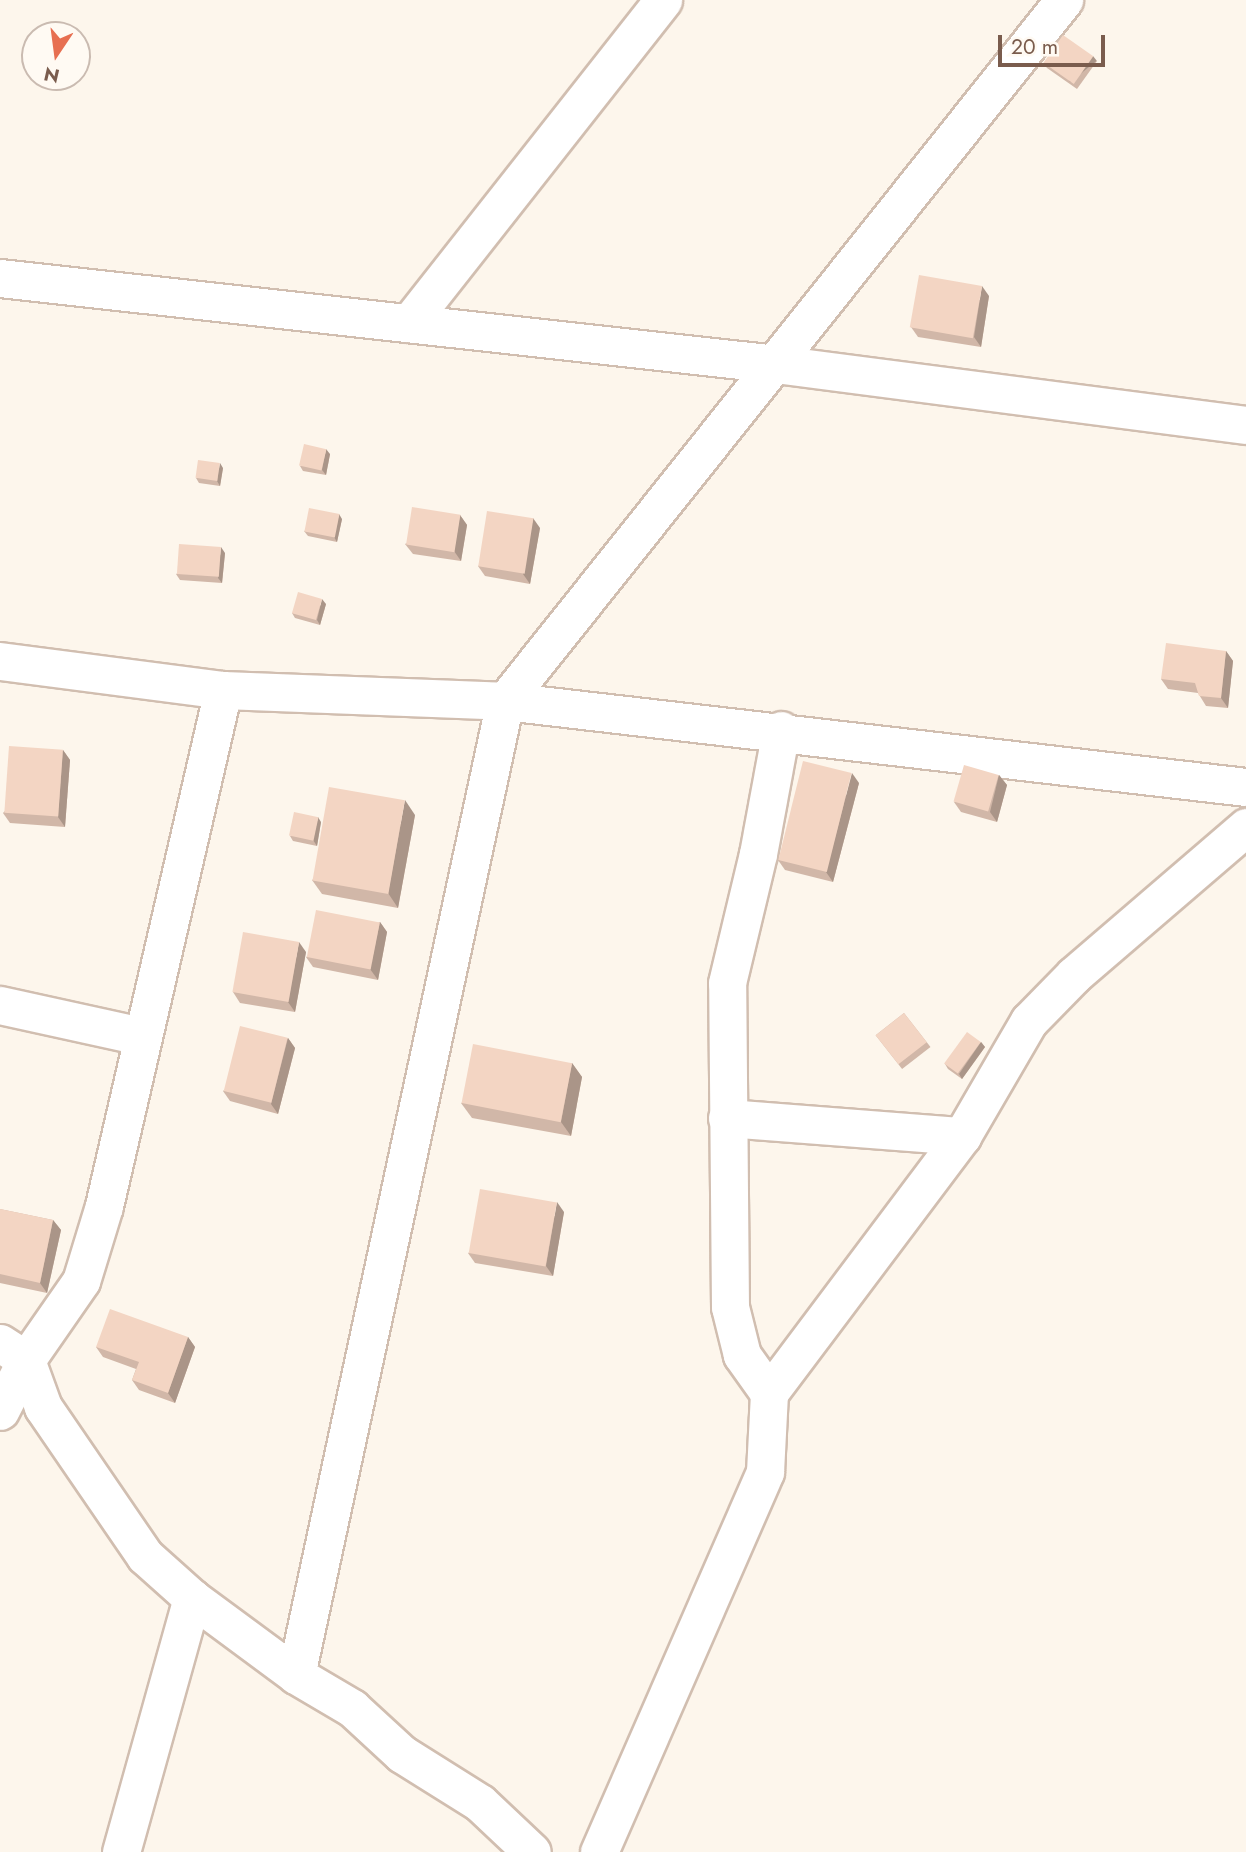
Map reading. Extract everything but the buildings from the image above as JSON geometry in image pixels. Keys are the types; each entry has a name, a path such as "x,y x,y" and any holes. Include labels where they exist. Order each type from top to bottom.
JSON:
{"street":[{"path":"409,323 663,0"},
{"path":"296,1675 505,701 1064,0"},
{"path":"0,278 776,364 1246,425"},
{"path":"0,661 223,690 505,701 781,730 1246,787"},
{"path":"0,1411 13,1352 81,1280 104,1206 141,1036 223,690"},
{"path":"769,1393 742,1355 730,1307 727,983 758,854 781,730"},
{"path":"599,1852 765,1472 769,1393 962,1136 1029,1021 1073,975 1246,827"},
{"path":"0,1005 141,1036"},
{"path":"727,1118 962,1136"},
{"path":"13,1352 43,1407 145,1556 192,1598 296,1675 352,1708 402,1754 480,1804 532,1852"},
{"path":"121,1852 192,1598"}]}
